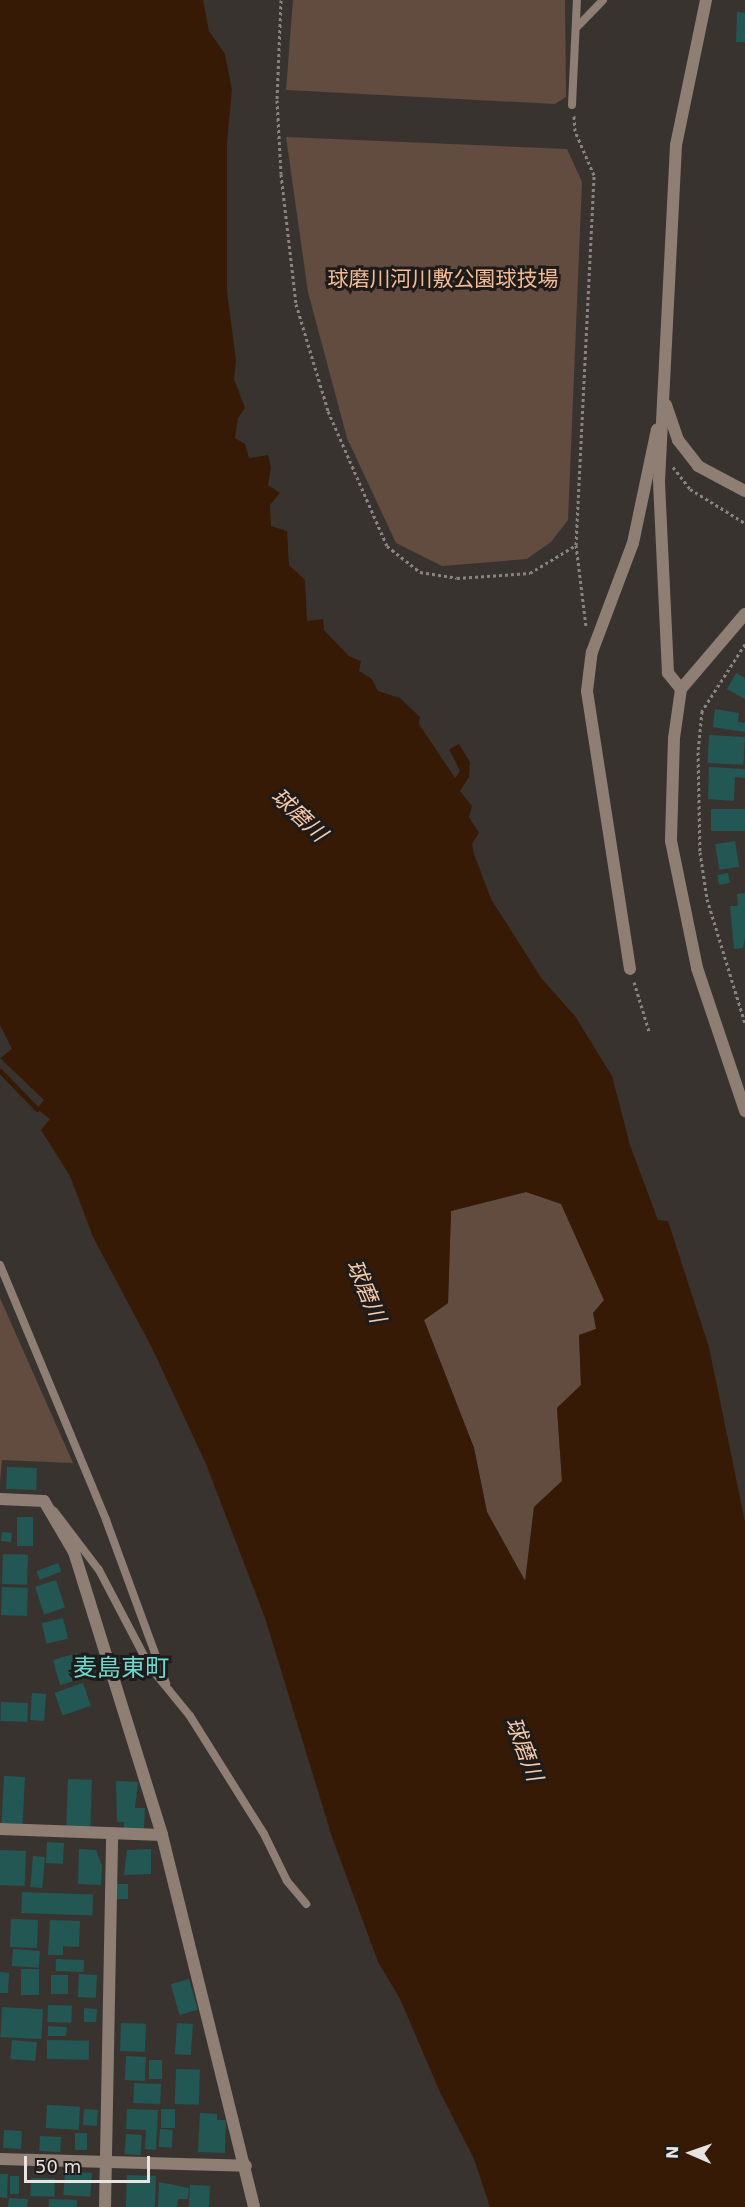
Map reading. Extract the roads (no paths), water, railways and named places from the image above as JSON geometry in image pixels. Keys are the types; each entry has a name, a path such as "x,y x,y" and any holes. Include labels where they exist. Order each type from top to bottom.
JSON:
{"street":[{"path":"681,689 668,673 661,451 676,145 706,0"},
{"path":"664,401 678,440 698,466 745,491"},
{"path":"630,969 587,691 592,652 633,543 642,490 664,401"},
{"path":"745,614 681,689 674,738 672,841 679,896 697,968 745,1111"},
{"path":"0,1499 44,1501 51,1508 74,1552 162,1835 246,2166 254,2207"},
{"path":"0,1829 162,1835"},
{"path":"105,2207 112,1834"},
{"path":"0,2159 246,2166"}],"lane":[{"path":"572,105 578,26 576,0"},
{"path":"578,26 603,0"},
{"path":"0,1264 106,1520 168,1689"},
{"path":"51,1508 72,1529 99,1570 150,1667 190,1716 264,1834 287,1881 306,1904"}],"water":[{"name":"球磨川","path":"0,0 203,0 209,31 225,54 232,90 227,142 227,291 236,361 234,379 245,408 238,418 235,438 245,444 249,458 268,455 271,467 268,485 280,493 270,505 271,526 287,531 289,565 305,580 307,621 323,619 324,630 349,656 361,661 359,671 372,679 378,691 400,698 420,717 419,724 455,778 460,771 449,749 459,744 470,762 469,777 460,791 472,806 469,817 479,833 472,844 474,854 491,899 542,979 575,1016 612,1076 630,1145 658,1220 668,1221 709,1347 745,1522 745,2207 490,2207 474,2159 439,2090 400,1999 378,1962 332,1837 265,1618 206,1464 152,1348 93,1237 70,1176 41,1130 50,1119 37,1109 44,1100 0,1058 12,1049 0,1025","holes":["526,1192 561,1204 604,1300 593,1313 596,1329 579,1335 581,1385 557,1408 562,1481 534,1507 525,1581 487,1512 474,1448 424,1320 448,1303 451,1211"]}],"waterway":[{"path":"0,1071 37,1109"}],"district":[{"name":"麦島東町","path":"121,1669"}],"park label":[{"name":"球磨川河川敷公園球技場","path":"443,279"}]}
